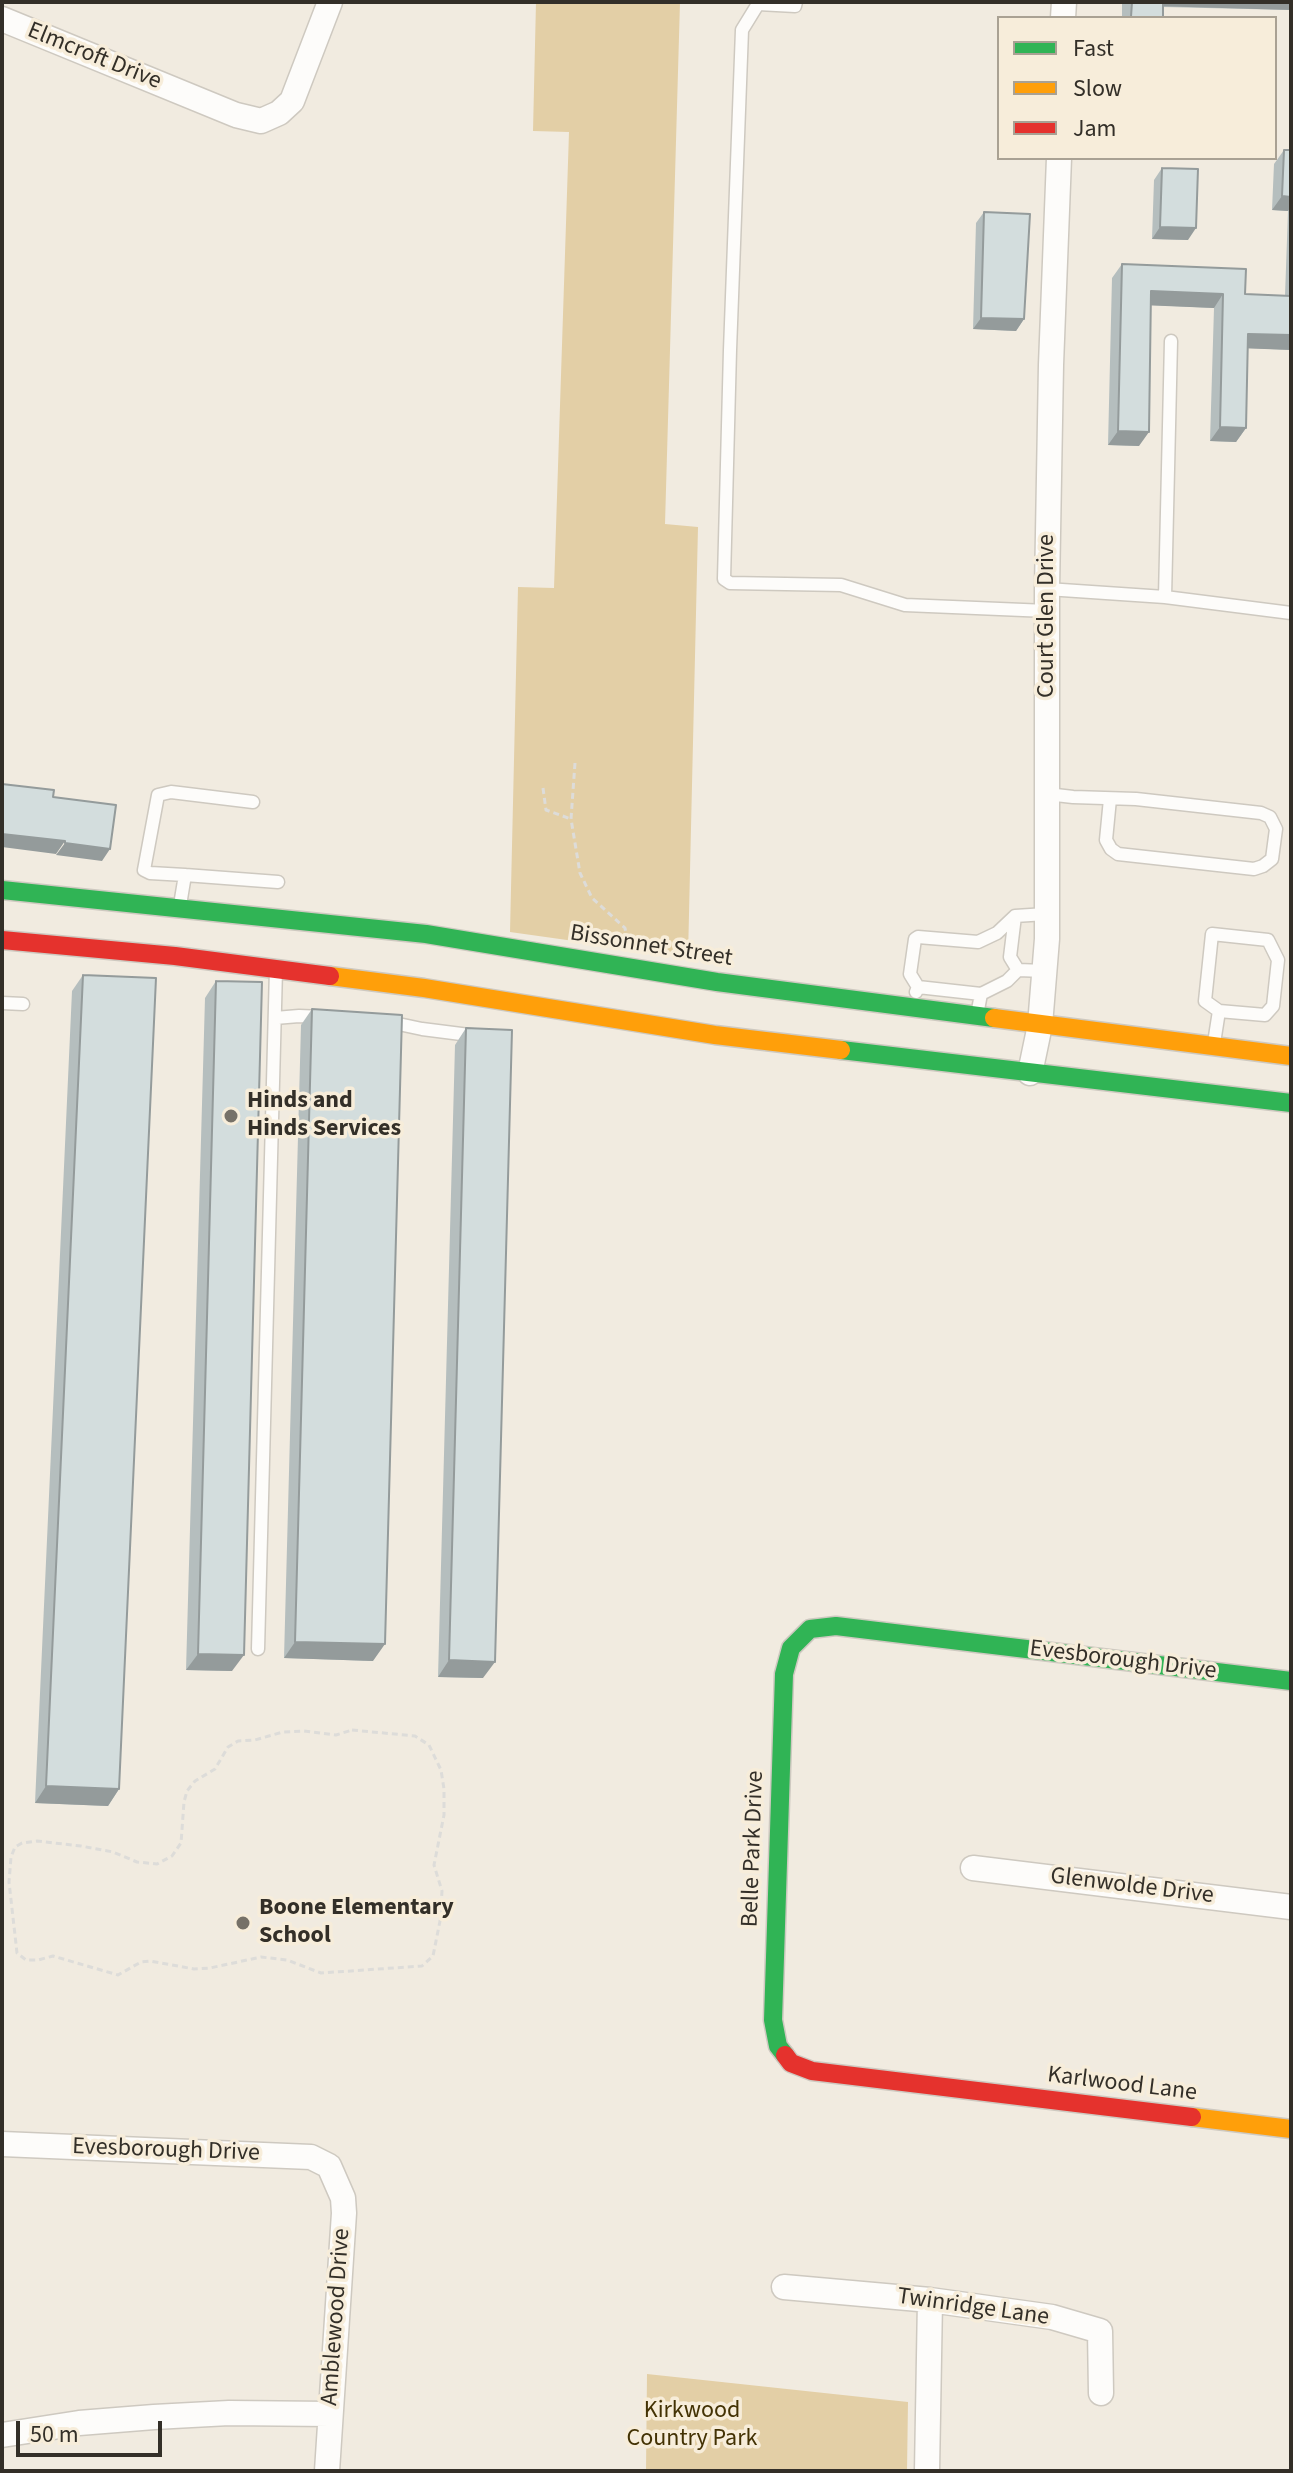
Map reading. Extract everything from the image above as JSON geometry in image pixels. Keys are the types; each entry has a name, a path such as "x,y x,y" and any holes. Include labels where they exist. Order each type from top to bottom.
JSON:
{"main road":[{"name":"Bissonnet Street","path":"2,890 426,934 717,982 1291,1056"},
{"path":"2,940 175,956 424,988 715,1035 1291,1103"},
{"name":"Belle Park Drive","path":"946,2087 812,2071 791,2063 778,2046 773,2020 784,1674 791,1648 810,1629 836,1626 954,1640"},
{"name":"Evesborough Drive","path":"954,1640 1291,1681"},
{"name":"Karlwood Lane","path":"946,2087 1291,2129"}],"street":[{"name":"Elmcroft Drive","path":"2,19 236,115 261,121 279,113 292,101 330,2"},
{"name":"Court Glen Drive","path":"1030,1073 1040,1025 1046,914 1047,600 1059,160"},
{"name":"Glenwolde Drive","path":"973,1868 1291,1907"},
{"name":"Evesborough Drive","path":"2,2144 311,2157 329,2166"},
{"name":"Amblewood Drive","path":"327,2471 344,2213 343,2198 329,2166"},
{"name":"Twinridge Lane","path":"784,2287 930,2300 1052,2317 1100,2331 1101,2393"},
{"path":"927,2471 930,2300"},
{"path":"2,2435 79,2423 154,2417 229,2413 330,2414"}],"lane":[{"path":"796,2 795,6 758,4 742,30 724,579 730,583 841,585 905,605 1165,597 1291,613"},
{"path":"1165,597 1171,341"},
{"path":"253,802 171,792 158,795 144,870 150,873 278,882"},
{"path":"1047,794 1136,799 1261,813 1270,817 1276,829 1272,859 1254,869 1118,854 1106,840 1110,799"},
{"path":"180,909 185,875"},
{"path":"914,1008 918,987 910,974 915,939 978,942 997,933 1015,916 1046,914"},
{"path":"1015,916 1010,957 1018,970"},
{"path":"1212,934 1268,940 1278,960 1273,1006 1265,1015 1219,1011 1205,1001 1212,934"},
{"path":"258,1649 276,969"},
{"path":"918,987 981,994 1007,981 1018,970 1044,971"},
{"path":"977,1017 981,994"},
{"path":"2,1003 23,1004"},
{"path":"1213,1046 1219,1011"},
{"path":"275,1018 330,1018"},
{"path":"375,1021 496,1038"}],"path":[{"path":"575,763 571,819 580,873 592,898 625,928 628,949 625,967"},
{"path":"543,788 546,810 571,819"},
{"path":"352,1730 415,1736 429,1745 441,1770 444,1789 444,1815 434,1865 442,1891 438,1939 433,1956 422,1966 321,1973 287,1960 261,1957 194,1969 141,1962 118,1975 53,1956 26,1960 17,1953 9,1882 15,1847 37,1841 81,1846 113,1852 137,1862 157,1864 172,1856 181,1843 187,1791 195,1781 215,1769 228,1747 238,1741 304,1731 336,1735 352,1730"}],"green space":[{"path":"536,2 680,2 665,524 698,527 688,957 510,932 518,587 554,588 569,132 533,131"},
{"name":"Kirkwood Country Park","path":"647,2374 908,2402 907,2471 646,2471"}],"building":[{"path":"1132,2 1163,2 1163,16 1131,16"},
{"path":"1284,150 1291,150 1291,197 1282,196"},
{"path":"1162,168 1198,169 1196,228 1160,227"},
{"path":"984,212 1030,214 1024,319 981,318"},
{"path":"1122,264 1246,269 1245,294 1291,296 1291,335 1248,334 1246,428 1220,427 1223,294 1151,291 1149,432 1118,431"},
{"path":"2,784 54,790 53,797 116,805 110,849 2,834"},
{"path":"83,975 156,978 119,1789 46,1786"},
{"path":"216,981 262,982 244,1655 198,1654"},
{"path":"312,1009 402,1015 385,1644 295,1642"},
{"path":"466,1028 512,1030 495,1662 449,1660"}],"traffic: fast":[{"path":"2,890 426,934 717,982 994,1018"},
{"path":"841,1050 1291,1103"},
{"path":"785,2055 778,2046 773,2020 784,1674 791,1648 810,1629 836,1626 1291,1681"}],"traffic: slow":[{"path":"330,976 715,1035 841,1050"},
{"path":"994,1018 1291,1056"},
{"path":"1192,2117 1291,2129"}],"traffic: jam":[{"path":"2,940 175,956 330,976"},
{"path":"785,2055 791,2063 812,2071 1192,2117"}],"place":[{"name":"Hinds and Hinds Services","path":"231,1116"},
{"name":"Boone Elementary School","path":"243,1923"}]}
